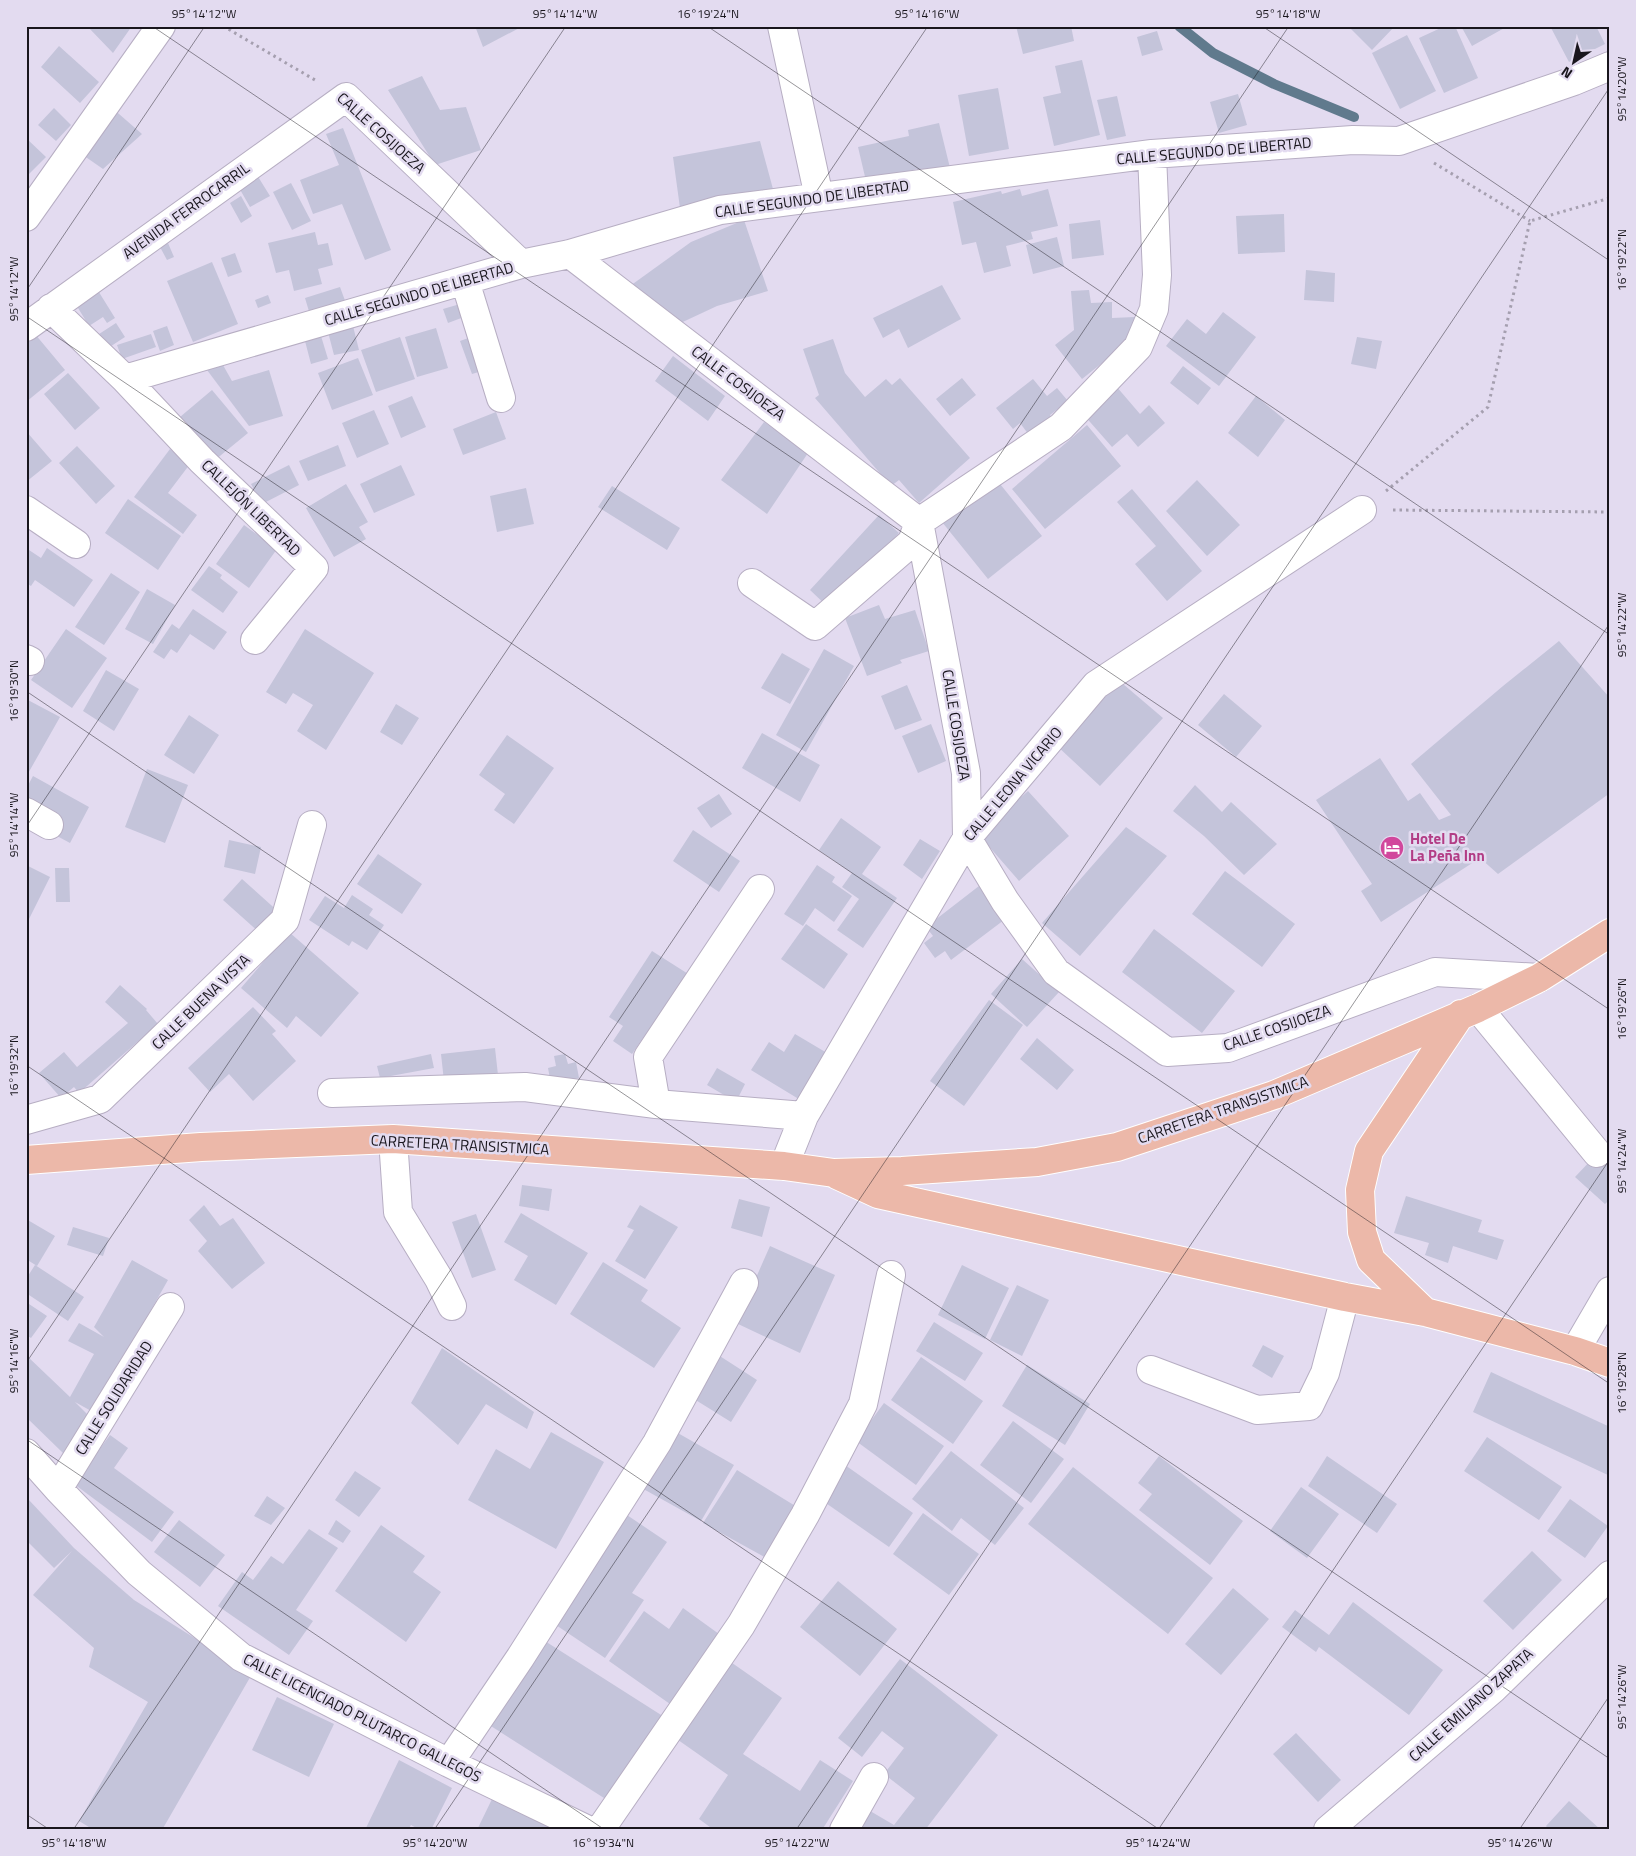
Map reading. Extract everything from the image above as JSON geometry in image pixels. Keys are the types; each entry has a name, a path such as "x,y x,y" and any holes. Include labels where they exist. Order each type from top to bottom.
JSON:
{"main road":[{"name":"CARRETERA TRANSISTMICA","path":"26,1160 201,1147 393,1139 784,1166 834,1173 1037,1162 1117,1147 1274,1096 1469,1011 1539,978 1608,939"},
{"path":"1425,1312 1371,1260 1362,1232 1360,1190 1369,1152 1469,1011"},
{"name":"CARRETERA TRANSISTMICA","path":"834,1173 878,1194 1345,1297 1425,1312 1610,1363"}],"street":[{"path":"26,217 161,26"},
{"path":"782,26 819,197"},
{"name":"CALLE SEGUNDO DE LIBERTAD","path":"125,379 521,264 570,254 720,210 1152,154 1353,140 1399,142 1574,81 1610,66"},
{"name":"CALLE COSIJOEZA","path":"346,97 521,264"},
{"name":"AVENIDA FERROCARRIL","path":"26,327 346,97"},
{"path":"752,583 815,626 912,542 920,522 1061,427 1138,347 1154,309 1157,275 1152,154"},
{"name":"CALLE COSIJOEZA","path":"570,254 920,522 966,773 966,838 1005,902 1056,972 1167,1052 1228,1048 1435,972 1539,978"},
{"path":"465,280 501,398"},
{"path":"51,308 125,379"},
{"name":"CALLEJÓN LIBERTAD","path":"125,379 202,462 314,568 255,640"},
{"path":"26,510 76,544"},
{"name":"CALLE LEONA VICARIO","path":"784,1166 804,1116 966,838 1096,685 1362,510"},
{"name":"CALLE BUENA VISTA","path":"26,1120 100,1099 285,920 312,825"},
{"path":"656,1104 648,1057 760,889"},
{"path":"1469,1011 1597,1153"},
{"path":"332,1092 524,1087 656,1104 804,1116"},
{"path":"393,1139 398,1212 439,1279 452,1306"},
{"path":"600,1830 741,1626 805,1515 863,1404 891,1275"},
{"path":"449,1763 520,1658 657,1443 744,1284"},
{"path":"1574,1352 1610,1291"},
{"path":"1151,1370 1257,1410 1309,1406 1325,1373 1345,1297"},
{"name":"CALLE SOLIDARIDAD","path":"58,1489 170,1307"},
{"name":"CALLE LICENCIADO PLUTARCO GALLEGOS","path":"26,1453 139,1573 241,1657 449,1763 588,1830"},
{"name":"CALLE EMILIANO ZAPATA","path":"1328,1830 1494,1688 1610,1574"},
{"path":"844,1830 874,1777"}],"path":[{"name":"CALLE COSIJOEZA","path":"223,26 346,97"},
{"path":"1399,142 1530,221 1610,198"},
{"path":"1362,510 1488,407 1530,221"},
{"path":"1362,510 1610,512"}],"building":[{"path":"89,26 132,26 113,53"},
{"path":"475,26 523,26 483,47"},
{"path":"1016,26 1071,26 1074,41 1023,54"},
{"path":"1348,26 1395,26 1372,50"},
{"path":"1445,26 1455,26 1478,78 1444,93 1419,38"},
{"path":"1461,26 1508,26 1472,46"},
{"path":"1550,26 1596,26 1605,44 1569,62"},
{"path":"1157,31 1163,50 1142,56 1137,37"},
{"path":"1407,35 1436,91 1400,109 1372,53"},
{"path":"59,46 99,82 80,103 41,67"},
{"path":"1082,60 1100,135 1054,146 1043,97 1061,93 1055,66"},
{"path":"422,76 440,110 466,107 481,150 435,165 388,90"},
{"path":"998,88 1009,149 969,156 958,95"},
{"path":"1238,94 1247,125 1219,133 1210,102"},
{"path":"1117,96 1126,136 1107,140 1097,100"},
{"path":"111,107 142,134 103,169 80,153"},
{"path":"54,108 71,125 56,141 38,125"},
{"path":"939,123 951,172 920,179 917,169 866,181 858,147 909,136 908,130"},
{"path":"343,128 391,250 365,260 342,204 313,214 300,180 339,165 326,134"},
{"path":"26,138 46,157 26,177"},
{"path":"760,141 773,189 680,208 673,157"},
{"path":"257,175 270,196 250,207 238,186"},
{"path":"291,183 311,221 292,230 273,192"},
{"path":"1020,189 1022,196 1048,189 1058,226 1031,232 1033,239 1006,246 1011,266 984,273 976,242 962,245 953,202 1001,191 1002,194"},
{"path":"241,196 252,216 241,223 230,203"},
{"path":"1284,214 1285,252 1238,254 1236,216"},
{"path":"744,220 768,291 717,306 672,327 630,286 691,242"},
{"path":"1100,220 1104,255 1072,259 1069,224"},
{"path":"315,232 318,245 328,243 333,265 318,269 322,284 294,291 289,270 276,273 268,243"},
{"path":"1057,237 1064,266 1033,274 1026,245"},
{"path":"168,243 174,257 167,260 160,247"},
{"path":"235,253 242,272 228,277 221,258"},
{"path":"212,262 238,324 193,342 167,281"},
{"path":"1306,270 1335,273 1334,302 1304,300"},
{"path":"942,285 961,319 908,348 899,329 883,338 873,318"},
{"path":"340,287 347,306 311,318 305,298"},
{"path":"97,289 115,318 107,323 103,317 89,326 75,303"},
{"path":"1089,290 1091,303 1112,302 1112,318 1135,317 1136,341 1126,344 1082,379 1055,345 1074,330 1071,291"},
{"path":"268,295 271,303 258,308 255,300"},
{"path":"460,304 464,317 448,323 443,309"},
{"path":"1223,312 1256,337 1219,386 1166,346 1187,319 1206,334"},
{"path":"116,323 125,337 105,350 96,336"},
{"path":"167,326 174,345 160,351 153,331"},
{"path":"353,326 359,350 334,355 328,332"},
{"path":"436,328 448,368 417,377 405,337"},
{"path":"35,334 65,370 26,402 26,342"},
{"path":"151,334 156,347 122,359 117,345"},
{"path":"321,336 328,359 311,364 305,341"},
{"path":"474,336 485,370 472,374 460,341"},
{"path":"400,337 415,379 376,392 361,350"},
{"path":"1357,337 1382,341 1376,369 1351,364"},
{"path":"833,339 845,373 865,397 886,379 892,385 900,378 970,458 919,503 899,480 891,486 815,398 819,395 803,349"},
{"path":"673,356 725,396 708,421 655,381"},
{"path":"219,358 232,381 269,370 283,416 249,426 201,362"},
{"path":"358,358 373,395 332,410 318,373"},
{"path":"1183,366 1211,388 1198,405 1170,383"},
{"path":"68,373 100,408 75,430 44,394"},
{"path":"962,378 976,395 950,416 936,399"},
{"path":"1033,379 1047,396 1057,388 1068,401 1050,415 1055,421 1032,439 1020,423 1013,429 996,408"},
{"path":"1116,386 1140,414 1149,405 1165,423 1138,447 1127,434 1112,447 1083,414"},
{"path":"212,390 248,433 215,460 180,417"},
{"path":"412,396 426,427 401,438 388,406"},
{"path":"1256,396 1285,420 1258,457 1228,433"},
{"path":"374,410 389,444 357,458 342,423"},
{"path":"496,412 506,439 463,455 453,429"},
{"path":"764,422 808,453 767,514 721,480"},
{"path":"1087,425 1121,466 1045,529 1012,489"},
{"path":"26,431 52,461 26,482"},
{"path":"338,445 346,466 308,481 299,461"},
{"path":"77,446 115,486 96,504 59,463"},
{"path":"170,449 190,464 168,493 197,515 183,534 134,497"},
{"path":"289,465 299,485 262,504 251,484"},
{"path":"401,465 415,495 374,513 360,484"},
{"path":"996,479 1042,536 988,579 942,522"},
{"path":"1197,480 1240,525 1207,556 1166,511"},
{"path":"346,484 368,522 359,527 366,539 334,557 306,508"},
{"path":"612,486 680,528 667,550 598,507"},
{"path":"526,488 534,524 497,532 490,496"},
{"path":"1132,489 1202,571 1167,601 1135,564 1156,546 1117,502"},
{"path":"128,499 181,536 158,570 105,533"},
{"path":"879,515 899,533 830,609 810,590"},
{"path":"244,525 277,549 249,588 216,564"},
{"path":"26,548 41,558 47,548 93,580 74,607 35,580 31,586 26,583"},
{"path":"209,566 222,575 220,578 238,592 223,613 191,590"},
{"path":"111,573 140,592 104,645 75,627"},
{"path":"147,589 175,605 153,644 125,629"},
{"path":"879,605 885,619 915,610 929,651 900,660 902,663 867,676 845,618"},
{"path":"193,609 227,632 214,650 190,634 177,653 171,649 164,659 153,652 172,624 179,629"},
{"path":"66,629 107,658 72,708 31,680"},
{"path":"305,629 374,673 326,750 297,731 313,705 293,693 286,704 266,692"},
{"path":"1559,641 1610,698 1610,793 1498,874 1480,858 1381,922 1361,891 1372,884 1316,800 1380,758 1408,801 1420,793 1439,820 1451,815 1411,764"},
{"path":"824,649 854,666 806,752 776,735"},
{"path":"782,653 810,669 790,704 761,688"},
{"path":"106,670 139,689 114,731 83,711"},
{"path":"1116,678 1163,718 1100,786 1056,745"},
{"path":"907,685 922,720 895,730 881,696"},
{"path":"1224,694 1262,726 1236,757 1198,725"},
{"path":"26,699 60,717 26,777"},
{"path":"396,704 419,718 402,745 380,732"},
{"path":"189,715 219,735 194,774 164,755"},
{"path":"931,724 946,761 918,773 902,736"},
{"path":"762,733 820,765 800,802 742,768"},
{"path":"507,735 554,768 514,824 494,810 505,794 479,775"},
{"path":"147,769 188,785 165,843 125,827"},
{"path":"33,776 89,807 70,843 57,836 63,826 26,806 26,789"},
{"path":"1195,785 1222,812 1231,802 1277,844 1244,875 1204,836 1173,811"},
{"path":"1028,791 1069,836 1019,881 979,835"},
{"path":"719,794 732,814 711,828 697,808"},
{"path":"841,818 881,847 862,874 897,898 863,948 837,930 859,899 842,887 852,873 819,850"},
{"path":"1126,827 1167,856 1080,956 1042,923"},
{"path":"693,830 740,861 719,892 673,861"},
{"path":"920,839 940,851 922,879 903,865"},
{"path":"229,840 261,847 255,874 224,867"},
{"path":"378,854 422,884 402,914 357,884"},
{"path":"26,865 50,877 29,919 26,917"},
{"path":"817,865 835,877 832,882 852,896 834,922 815,908 803,926 784,914"},
{"path":"55,868 69,868 70,902 56,902"},
{"path":"1225,871 1295,924 1262,967 1192,914"},
{"path":"242,879 281,914 262,935 223,900"},
{"path":"979,886 1004,920 951,960 945,951 935,958 924,943 933,936 926,927"},
{"path":"352,895 373,909 369,915 384,925 367,950 352,941 349,946 309,920 325,896 344,908"},
{"path":"806,924 848,954 824,989 781,959"},
{"path":"1154,929 1235,991 1202,1033 1122,972"},
{"path":"289,932 359,993 321,1037 296,1016 287,1028 241,988"},
{"path":"652,951 693,977 650,1043 643,1038 632,1054 613,1041 623,1026 609,1017"},
{"path":"1022,959 1059,992 1027,1027 991,994"},
{"path":"120,985 147,1009 158,1024 79,1093 74,1087 61,1098 39,1073 64,1052 77,1067 128,1023 105,1002"},
{"path":"989,1000 1023,1025 964,1106 930,1081"},
{"path":"253,1007 276,1031 272,1034 296,1061 253,1101 229,1074 210,1092 188,1068"},
{"path":"795,1034 827,1053 802,1101 751,1070 769,1042 784,1052"},
{"path":"1037,1038 1074,1070 1057,1090 1020,1059"},
{"path":"495,1048 498,1075 444,1081 441,1054"},
{"path":"431,1054 434,1068 380,1078 377,1066"},
{"path":"565,1054 568,1064 576,1062 579,1078 551,1084 548,1068 556,1066 554,1056"},
{"path":"717,1068 745,1084 736,1102 707,1085"},
{"path":"1610,1140 1610,1199 1605,1204 1575,1177"},
{"path":"522,1185 552,1189 549,1211 519,1206"},
{"path":"1406,1196 1482,1220 1478,1232 1504,1240 1497,1260 1453,1246 1448,1263 1425,1255 1429,1243 1394,1233"},
{"path":"739,1199 770,1207 762,1237 731,1228"},
{"path":"204,1205 220,1226 233,1218 265,1263 232,1289 198,1251 207,1241 189,1220"},
{"path":"640,1205 678,1227 645,1279 615,1261 634,1230 627,1227"},
{"path":"521,1213 588,1253 556,1305 514,1280 528,1256 504,1242"},
{"path":"476,1214 496,1270 472,1278 452,1222"},
{"path":"26,1219 55,1236 37,1266 26,1259"},
{"path":"73,1227 109,1238 103,1256 67,1245"},
{"path":"770,1246 835,1275 800,1353 736,1323"},
{"path":"132,1260 168,1280 93,1412 75,1402 94,1421 63,1453 26,1417 26,1355 70,1397 94,1354 68,1341 79,1323 104,1337 94,1327"},
{"path":"603,1262 648,1290 641,1301 681,1328 654,1368 570,1314"},
{"path":"35,1265 84,1297 68,1321 26,1293 26,1279"},
{"path":"962,1265 1009,1288 985,1339 938,1315"},
{"path":"1017,1285 1049,1300 1022,1356 990,1340"},
{"path":"26,1302 47,1316 31,1338 26,1335"},
{"path":"934,1322 983,1353 965,1381 916,1351"},
{"path":"1263,1345 1284,1356 1272,1378 1252,1366"},
{"path":"442,1348 534,1412 527,1429 486,1404 458,1445 411,1403"},
{"path":"712,1351 757,1380 731,1422 686,1394"},
{"path":"921,1357 983,1401 953,1444 891,1400"},
{"path":"1027,1365 1090,1404 1065,1445 1002,1406"},
{"path":"1491,1372 1610,1427 1610,1476 1473,1412"},
{"path":"884,1403 944,1446 916,1485 856,1441"},
{"path":"1013,1421 1064,1459 1031,1503 980,1465"},
{"path":"669,1428 734,1465 701,1521 638,1486"},
{"path":"551,1432 604,1462 556,1549 468,1500 496,1449 530,1469"},
{"path":"110,1435 128,1448 114,1468 174,1512 152,1542 74,1484"},
{"path":"1487,1437 1562,1487 1539,1520 1464,1471"},
{"path":"951,1451 1024,1508 995,1545 961,1518 952,1531 912,1499"},
{"path":"1159,1456 1243,1521 1210,1565 1139,1510 1152,1494 1138,1483"},
{"path":"1327,1456 1397,1504 1377,1533 1308,1486"},
{"path":"845,1465 913,1513 889,1547 820,1499"},
{"path":"1073,1467 1213,1578 1168,1634 1028,1524"},
{"path":"737,1470 797,1507 768,1559 703,1523"},
{"path":"355,1471 381,1488 359,1517 335,1500"},
{"path":"1301,1487 1339,1514 1307,1558 1270,1531"},
{"path":"267,1496 285,1508 271,1525 254,1516"},
{"path":"28,1499 74,1548 134,1600 252,1674 162,1830 94,1830 79,1821 148,1702 89,1667 94,1648 33,1595 72,1551 54,1568 26,1540"},
{"path":"1570,1499 1608,1526 1585,1558 1547,1531"},
{"path":"621,1511 667,1542 632,1593 644,1600 605,1658 547,1619"},
{"path":"923,1513 979,1554 949,1595 893,1554"},
{"path":"179,1520 225,1555 200,1587 154,1552"},
{"path":"336,1520 351,1531 343,1543 328,1534"},
{"path":"381,1525 425,1556 413,1572 441,1592 406,1642 335,1591"},
{"path":"309,1529 338,1548 296,1610 313,1621 289,1655 218,1606 242,1572 253,1580 271,1556 283,1564"},
{"path":"1532,1551 1562,1580 1513,1630 1483,1601"},
{"path":"838,1581 897,1629 860,1676 800,1627"},
{"path":"1233,1588 1269,1619 1221,1675 1185,1644"},
{"path":"1353,1602 1443,1670 1409,1715 1319,1647 1316,1652 1282,1627 1295,1610 1329,1635"},
{"path":"683,1608 719,1634 670,1704 609,1661 644,1611 669,1629"},
{"path":"537,1636 669,1720 615,1805 483,1721"},
{"path":"725,1658 782,1698 743,1754 800,1791 820,1760 853,1781 822,1830 778,1830 776,1828 775,1830 714,1830 699,1819 728,1775 671,1735"},
{"path":"900,1659 998,1735 925,1830 852,1830 865,1808 894,1825 915,1798 884,1774 904,1748 882,1731 862,1757 838,1738"},
{"path":"277,1697 334,1724 309,1777 252,1750"},
{"path":"1296,1733 1341,1780 1318,1802 1273,1754"},
{"path":"399,1760 452,1788 431,1830 420,1830 411,1825 408,1830 365,1830"},
{"path":"492,1799 551,1828 550,1830 477,1830"},
{"path":"1569,1801 1601,1830 1549,1830 1546,1826"}],"waterway":[{"path":"1179,26 1213,53 1274,84 1354,117"}],"place":[{"name":"Hotel De La Peña Inn","path":"1392,848"}]}
